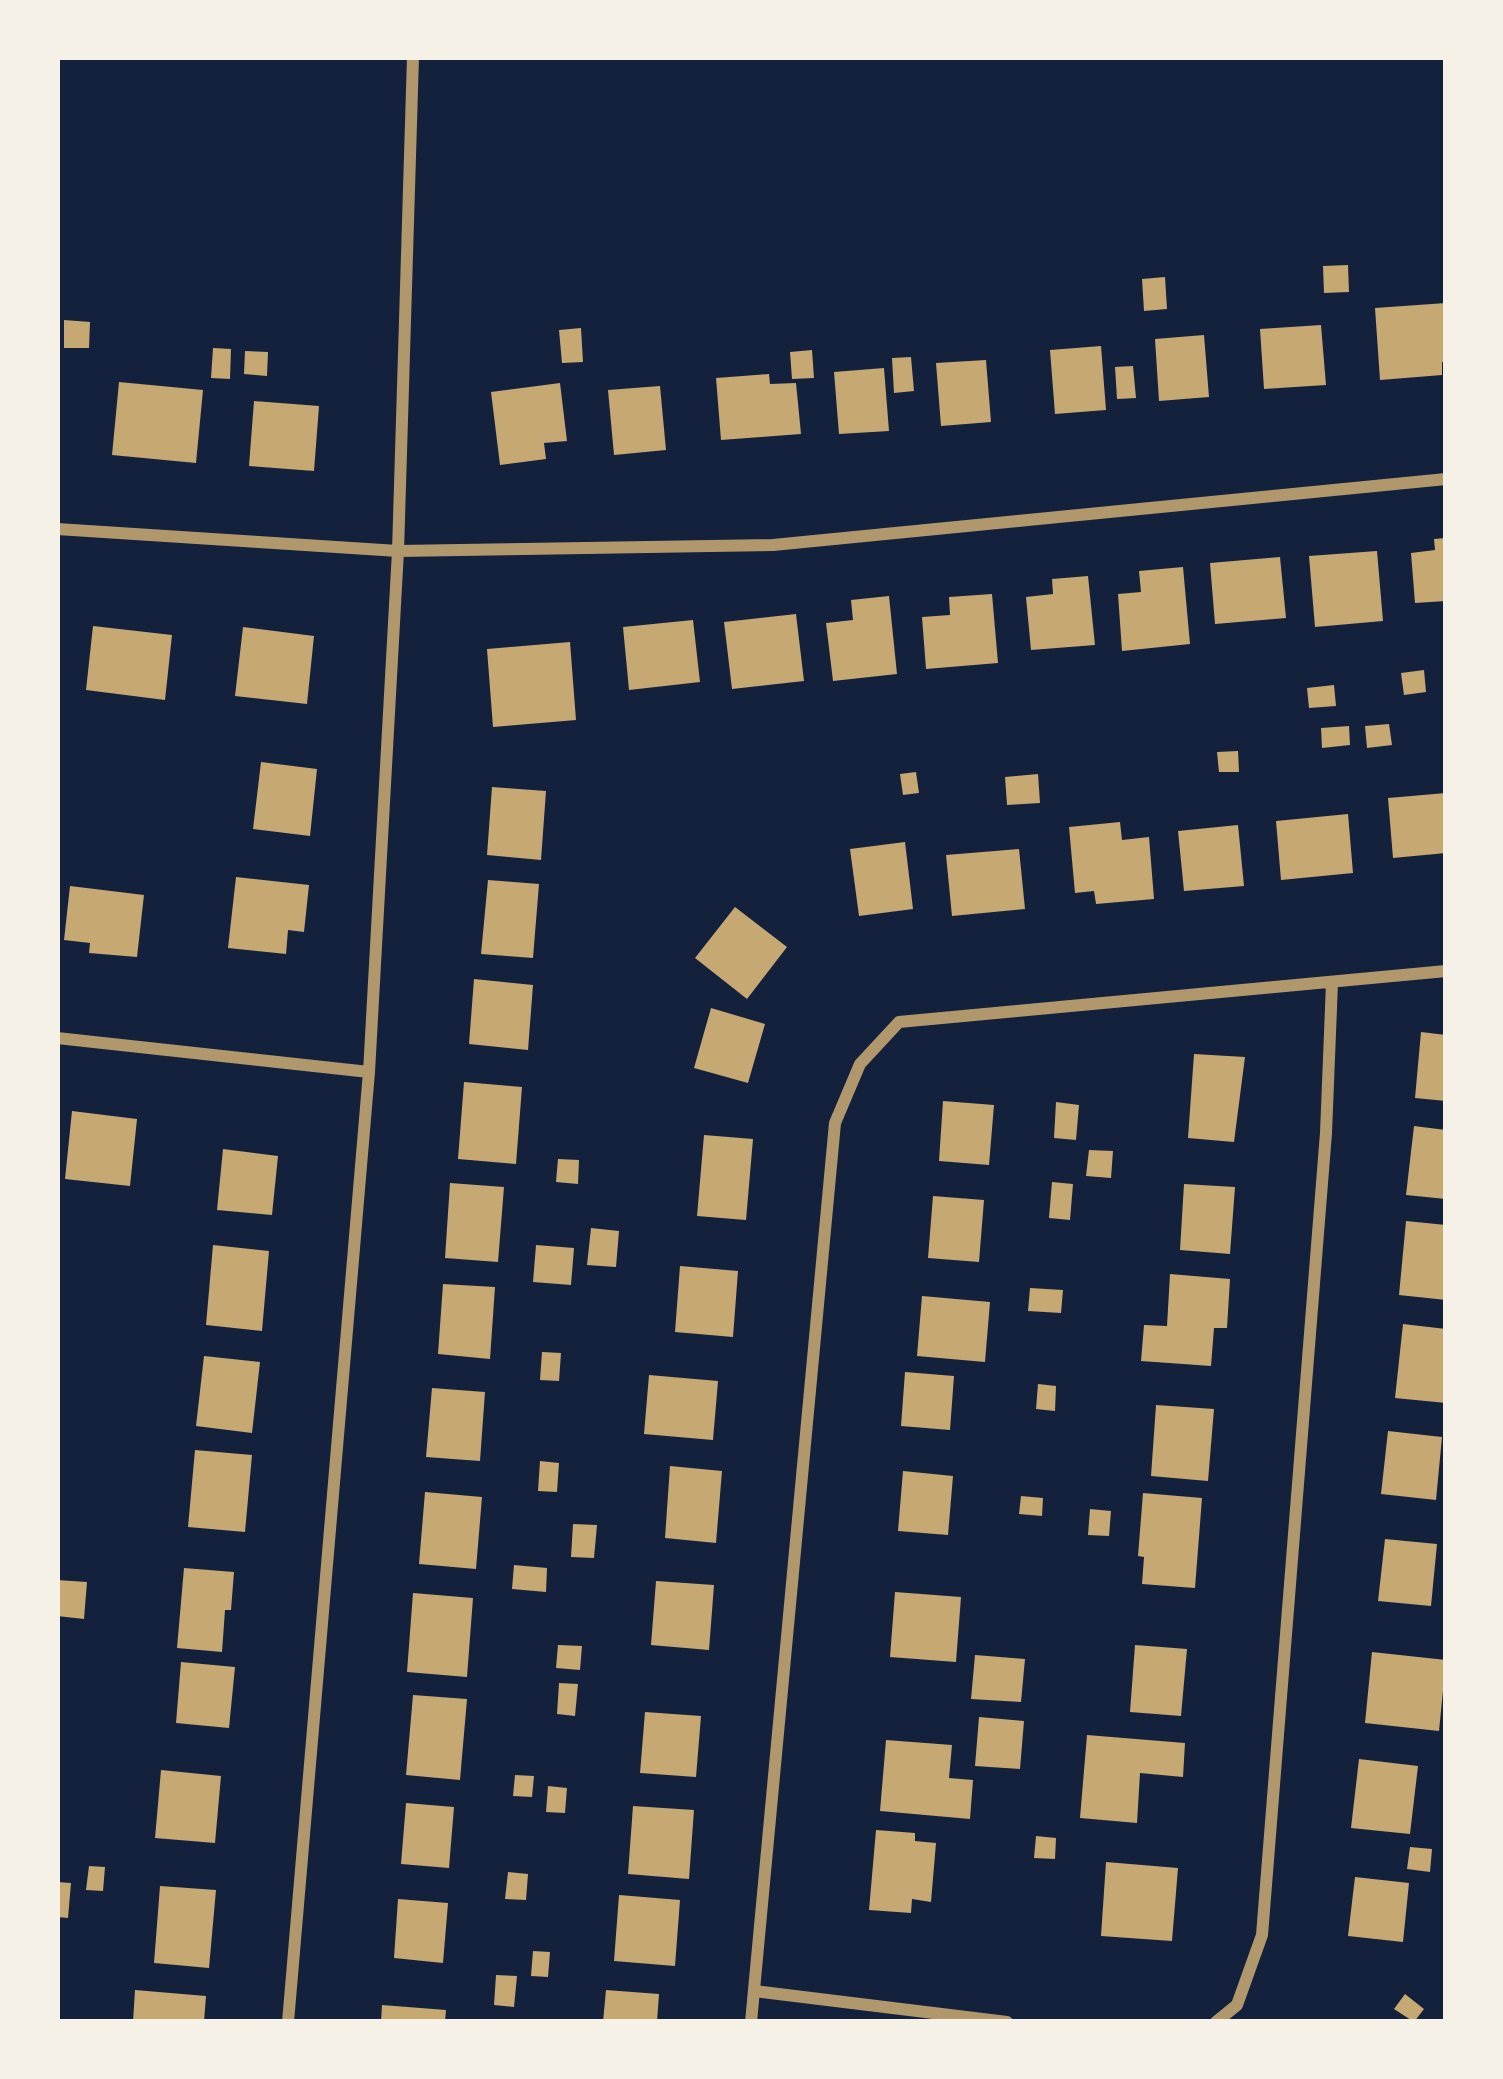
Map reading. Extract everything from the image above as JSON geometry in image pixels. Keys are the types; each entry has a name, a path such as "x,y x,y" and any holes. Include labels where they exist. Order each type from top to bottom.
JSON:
{"street":[{"path":"288,2022 369,1072 398,551 413,57"},
{"path":"57,529 398,551 772,545 1446,479"},
{"path":"751,2022 835,1123 860,1064 899,1022 1446,971"},
{"path":"1216,2022 1237,2005 1262,1935 1326,1133 1332,982"},
{"path":"57,1037 369,1072"},
{"path":"754,1991 1007,2022"}],"building":[{"path":"1348,265 1349,292 1324,293 1323,266"},
{"path":"1165,277 1167,309 1144,311 1142,279"},
{"path":"1446,303 1442,375 1380,380 1375,308"},
{"path":"64,320 90,322 89,348 64,348"},
{"path":"1321,325 1326,385 1264,389 1260,329"},
{"path":"581,328 583,362 562,363 559,330"},
{"path":"1204,335 1209,397 1159,401 1155,339"},
{"path":"1101,346 1106,410 1055,414 1050,350"},
{"path":"213,348 231,349 230,379 211,378"},
{"path":"812,350 814,378 792,379 790,352"},
{"path":"245,351 268,352 267,376 244,374"},
{"path":"911,357 914,391 894,393 892,358"},
{"path":"986,360 991,422 941,426 936,363"},
{"path":"1133,366 1136,398 1117,399 1115,367"},
{"path":"884,368 889,431 839,434 834,372"},
{"path":"769,374 770,384 796,383 801,434 721,440 716,378"},
{"path":"119,382 203,390 196,463 112,455"},
{"path":"560,383 567,441 544,443 546,459 500,465 491,392"},
{"path":"660,386 666,450 614,455 608,390"},
{"path":"254,401 319,406 314,471 249,466"},
{"path":"1446,538 1446,601 1415,603 1411,553 1435,550 1434,539"},
{"path":"1377,551 1383,621 1315,627 1309,556"},
{"path":"1280,557 1286,618 1215,624 1210,563"},
{"path":"1183,567 1190,644 1122,651 1118,594 1141,592 1139,571"},
{"path":"1088,576 1095,645 1031,650 1026,597 1053,594 1052,579"},
{"path":"992,594 998,663 926,669 922,617 950,615 949,597"},
{"path":"889,596 897,674 833,681 826,623 853,620 851,600"},
{"path":"796,614 804,681 732,689 724,622"},
{"path":"693,620 700,682 629,690 623,627"},
{"path":"93,626 172,635 165,700 86,690"},
{"path":"243,627 314,636 307,704 235,696"},
{"path":"570,642 576,720 493,727 487,649"},
{"path":"1424,670 1426,692 1404,695 1401,673"},
{"path":"1334,685 1336,706 1309,708 1307,688"},
{"path":"1389,724 1392,745 1367,748 1365,726"},
{"path":"1349,726 1350,745 1322,748 1321,728"},
{"path":"1238,751 1239,772 1219,772 1217,752"},
{"path":"261,762 317,769 310,836 253,829"},
{"path":"916,772 919,793 903,795 900,774"},
{"path":"1038,774 1040,803 1007,805 1005,777"},
{"path":"492,787 546,791 541,860 487,855"},
{"path":"1446,793 1446,853 1393,858 1388,798"},
{"path":"1348,814 1353,873 1281,880 1276,821"},
{"path":"1120,822 1122,840 1149,837 1154,899 1096,904 1094,891 1075,893 1069,827"},
{"path":"1238,825 1244,886 1184,891 1178,831"},
{"path":"905,842 913,909 859,916 850,849"},
{"path":"1019,849 1025,909 952,916 946,855"},
{"path":"236,877 309,885 304,932 288,930 286,954 228,948"},
{"path":"488,880 539,884 533,958 481,954"},
{"path":"70,886 144,895 137,957 89,953 90,943 64,940"},
{"path":"735,907 787,947 747,999 695,958"},
{"path":"474,979 533,985 528,1050 469,1044"},
{"path":"711,1008 765,1024 748,1083 694,1068"},
{"path":"1421,1032 1446,1035 1446,1101 1415,1098"},
{"path":"1194,1054 1245,1057 1234,1142 1188,1138"},
{"path":"464,1082 522,1087 516,1164 458,1159"},
{"path":"943,1101 994,1105 989,1165 939,1161"},
{"path":"1056,1102 1079,1105 1076,1140 1054,1138"},
{"path":"72,1111 137,1119 130,1186 65,1179"},
{"path":"1414,1126 1446,1130 1446,1199 1406,1195"},
{"path":"704,1135 753,1139 746,1220 697,1216"},
{"path":"223,1149 278,1156 272,1215 217,1210"},
{"path":"1089,1150 1113,1151 1111,1178 1086,1176"},
{"path":"558,1159 579,1160 578,1184 556,1182"},
{"path":"1052,1182 1073,1184 1070,1220 1049,1218"},
{"path":"450,1183 504,1187 498,1262 445,1258"},
{"path":"1184,1184 1235,1187 1230,1254 1180,1250"},
{"path":"933,1196 984,1200 979,1262 928,1258"},
{"path":"1406,1221 1446,1225 1446,1300 1399,1295"},
{"path":"591,1228 619,1231 616,1267 587,1265"},
{"path":"213,1245 269,1251 262,1331 206,1325"},
{"path":"536,1245 574,1248 571,1285 533,1282"},
{"path":"680,1266 738,1271 733,1337 675,1332"},
{"path":"1170,1274 1230,1279 1227,1328 1214,1328 1211,1366 1141,1361 1144,1325 1167,1326"},
{"path":"443,1284 495,1287 490,1359 438,1354"},
{"path":"1030,1288 1063,1290 1061,1313 1028,1311"},
{"path":"922,1296 990,1302 985,1362 917,1356"},
{"path":"1403,1324 1446,1329 1446,1403 1395,1398"},
{"path":"542,1352 561,1353 559,1381 540,1380"},
{"path":"204,1356 260,1362 252,1433 196,1426"},
{"path":"905,1372 954,1376 950,1430 901,1426"},
{"path":"649,1375 718,1381 713,1440 644,1434"},
{"path":"1038,1384 1056,1386 1055,1411 1036,1409"},
{"path":"432,1388 485,1392 480,1461 426,1457"},
{"path":"1156,1405 1214,1409 1208,1481 1151,1476"},
{"path":"1388,1431 1442,1437 1436,1500 1381,1494"},
{"path":"195,1450 252,1455 245,1532 188,1527"},
{"path":"540,1461 559,1463 557,1492 538,1491"},
{"path":"670,1466 722,1471 716,1543 665,1538"},
{"path":"903,1471 953,1476 948,1535 898,1531"},
{"path":"425,1492 482,1497 476,1569 419,1564"},
{"path":"1143,1493 1202,1498 1195,1588 1142,1584 1144,1557 1138,1556"},
{"path":"1021,1496 1043,1498 1042,1516 1019,1514"},
{"path":"1090,1509 1111,1511 1109,1536 1088,1535"},
{"path":"573,1524 597,1525 594,1558 571,1557"},
{"path":"1385,1539 1437,1544 1431,1606 1378,1601"},
{"path":"514,1565 547,1568 546,1592 512,1589"},
{"path":"184,1568 234,1572 222,1652 177,1648"},
{"path":"57,1580 87,1582 84,1619 57,1616"},
{"path":"656,1581 714,1585 709,1650 651,1645"},
{"path":"895,1592 961,1597 956,1662 890,1657"},
{"path":"413,1593 473,1598 467,1677 407,1672"},
{"path":"558,1645 582,1646 580,1670 556,1668"},
{"path":"1135,1645 1187,1649 1181,1716 1130,1712"},
{"path":"1372,1652 1446,1660 1439,1731 1365,1723"},
{"path":"975,1655 1025,1659 1021,1702 971,1699"},
{"path":"181,1662 235,1667 229,1728 176,1723"},
{"path":"559,1683 578,1684 575,1716 557,1714"},
{"path":"413,1695 467,1699 460,1780 406,1775"},
{"path":"645,1712 701,1716 696,1777 640,1773"},
{"path":"979,1717 1024,1721 1020,1769 975,1766"},
{"path":"1087,1735 1185,1743 1183,1777 1140,1773 1137,1823 1080,1818"},
{"path":"886,1740 952,1745 949,1778 973,1780 970,1819 880,1811"},
{"path":"1359,1759 1418,1766 1410,1834 1351,1828"},
{"path":"161,1770 221,1776 215,1843 155,1838"},
{"path":"515,1775 534,1776 532,1797 513,1796"},
{"path":"548,1786 567,1788 565,1813 546,1812"},
{"path":"406,1803 454,1807 449,1868 401,1864"},
{"path":"633,1806 694,1810 689,1879 628,1874"},
{"path":"876,1830 915,1833 915,1841 936,1843 931,1902 912,1899 911,1913 869,1910"},
{"path":"1036,1836 1056,1838 1055,1859 1034,1858"},
{"path":"1410,1847 1432,1849 1430,1872 1407,1869"},
{"path":"1106,1862 1178,1868 1172,1941 1101,1936"},
{"path":"89,1866 105,1867 103,1891 86,1890"},
{"path":"508,1872 528,1874 526,1900 505,1899"},
{"path":"1355,1877 1409,1883 1403,1942 1348,1936"},
{"path":"57,1882 71,1883 68,1918 57,1917"},
{"path":"160,1886 216,1890 209,1968 154,1963"},
{"path":"619,1895 680,1900 675,1966 614,1961"},
{"path":"398,1899 448,1903 443,1963 394,1958"},
{"path":"533,1951 550,1952 548,1977 531,1976"},
{"path":"496,1975 517,1976 514,2007 494,2005"},
{"path":"135,1990 206,1996 204,2022 133,2022"},
{"path":"606,1990 659,1994 657,2022 603,2022"},
{"path":"1405,1994 1424,2009 1414,2022 1394,2009"},
{"path":"382,2005 446,2010 445,2022 381,2022"}]}
